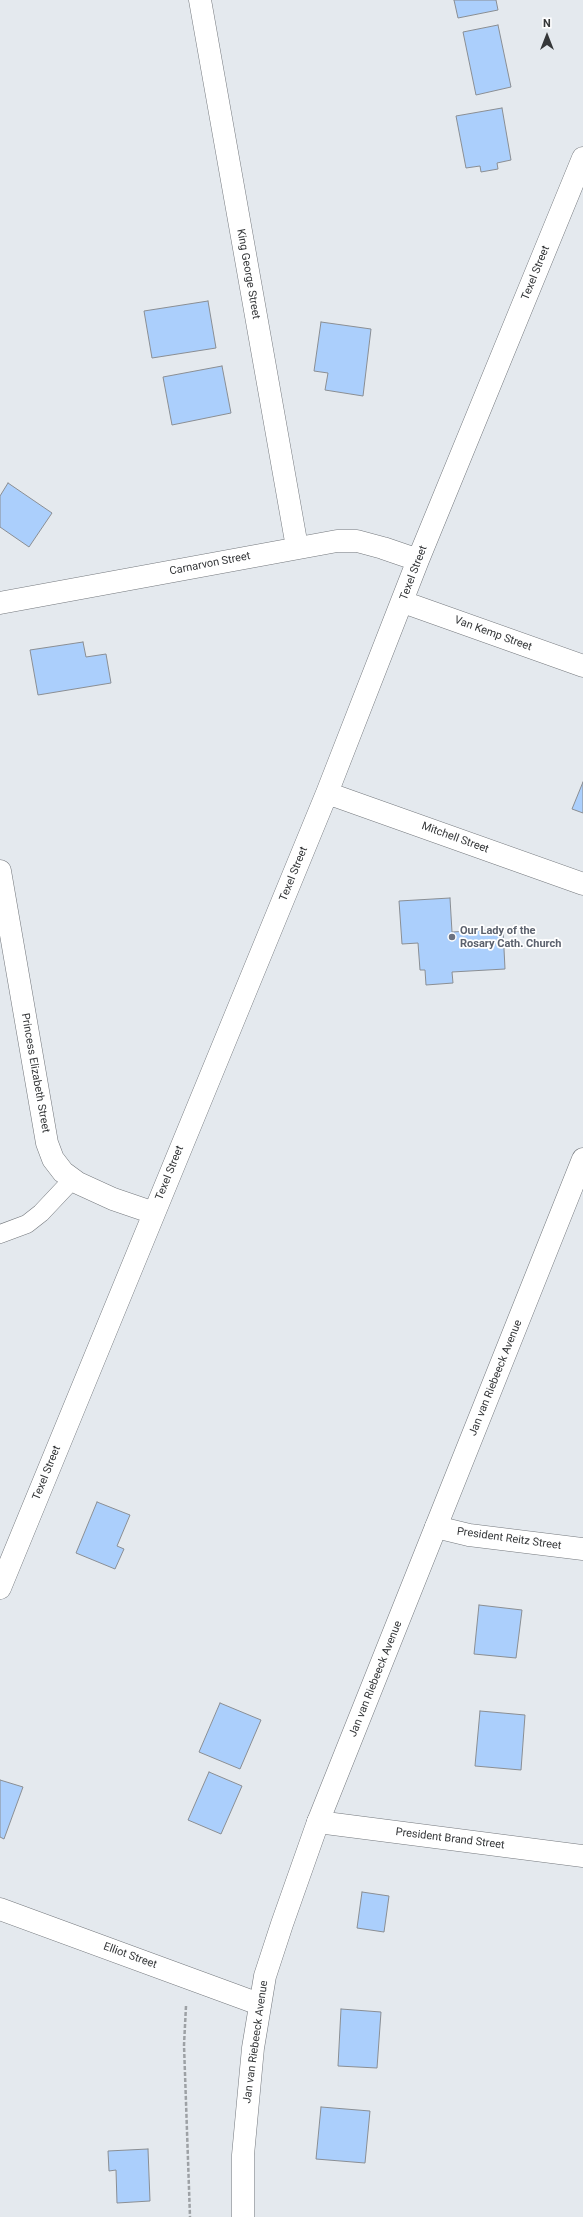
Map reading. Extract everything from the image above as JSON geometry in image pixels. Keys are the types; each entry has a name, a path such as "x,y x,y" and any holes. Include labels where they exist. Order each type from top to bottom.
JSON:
{"street":[{"name":"King George Street","path":"200,0 297,547"},
{"name":"Texel Street","path":"0,1588 327,793 403,602 418,560 583,158"},
{"name":"Carnarvon Street","path":"0,603 297,547 337,541 357,541 418,560"},
{"name":"Van Kemp Street","path":"403,602 583,666"},
{"name":"Mitchell Street","path":"327,793 583,884"},
{"name":"Princess Elizabeth Street","path":"0,871 5,925 47,1143 53,1159 63,1172 73,1179 113,1199 154,1213"},
{"name":"Jan van Riebeeck Avenue","path":"242,2217 243,2155 247,2092 259,2004 265,1976 318,1822 583,1161"},
{"name":"President Reitz Street","path":"436,1527 470,1535 583,1549"},
{"name":"President Brand Street","path":"318,1822 583,1856"},
{"name":"Elliot Street","path":"0,1908 259,2004"}],"lane":[{"path":"0,1234 27,1224 41,1214 73,1179"}],"path":[{"path":"186,2001 184,2045 190,2217"}],"building":[{"path":"454,0 496,0 498,10 458,18"},
{"path":"498,25 511,87 476,95 463,32"},
{"path":"502,108 511,160 497,163 498,169 481,172 480,166 466,168 456,116"},
{"path":"208,301 216,348 152,358 144,311"},
{"path":"321,322 371,329 363,396 325,390 328,373 314,371"},
{"path":"222,366 231,413 172,425 163,377"},
{"path":"8,483 52,513 29,547 0,527 0,496"},
{"path":"83,642 86,657 106,654 111,683 38,695 30,650"},
{"path":"583,782 583,813 572,809"},
{"name":"Our Lady of the Rosary Cath. Church","path":"450,898 452,932 503,929 505,969 452,972 453,983 426,985 425,970 420,970 418,943 402,944 399,901"},
{"path":"97,1502 130,1515 117,1546 124,1549 115,1569 76,1553"},
{"path":"479,1605 522,1610 516,1658 474,1654"},
{"path":"220,1703 261,1720 240,1769 199,1752"},
{"path":"480,1711 525,1715 521,1770 475,1766"},
{"path":"209,1772 242,1786 221,1834 188,1820"},
{"path":"0,1780 23,1787 4,1839 0,1837"},
{"path":"362,1892 389,1896 384,1932 357,1928"},
{"path":"341,2009 381,2012 377,2068 338,2066"},
{"path":"321,2107 370,2111 365,2163 316,2159"},
{"path":"148,2149 150,2201 117,2203 116,2170 109,2171 108,2151"}],"place":[{"name":"Our Lady of the Rosary Cath. Church","path":"452,937"}]}
